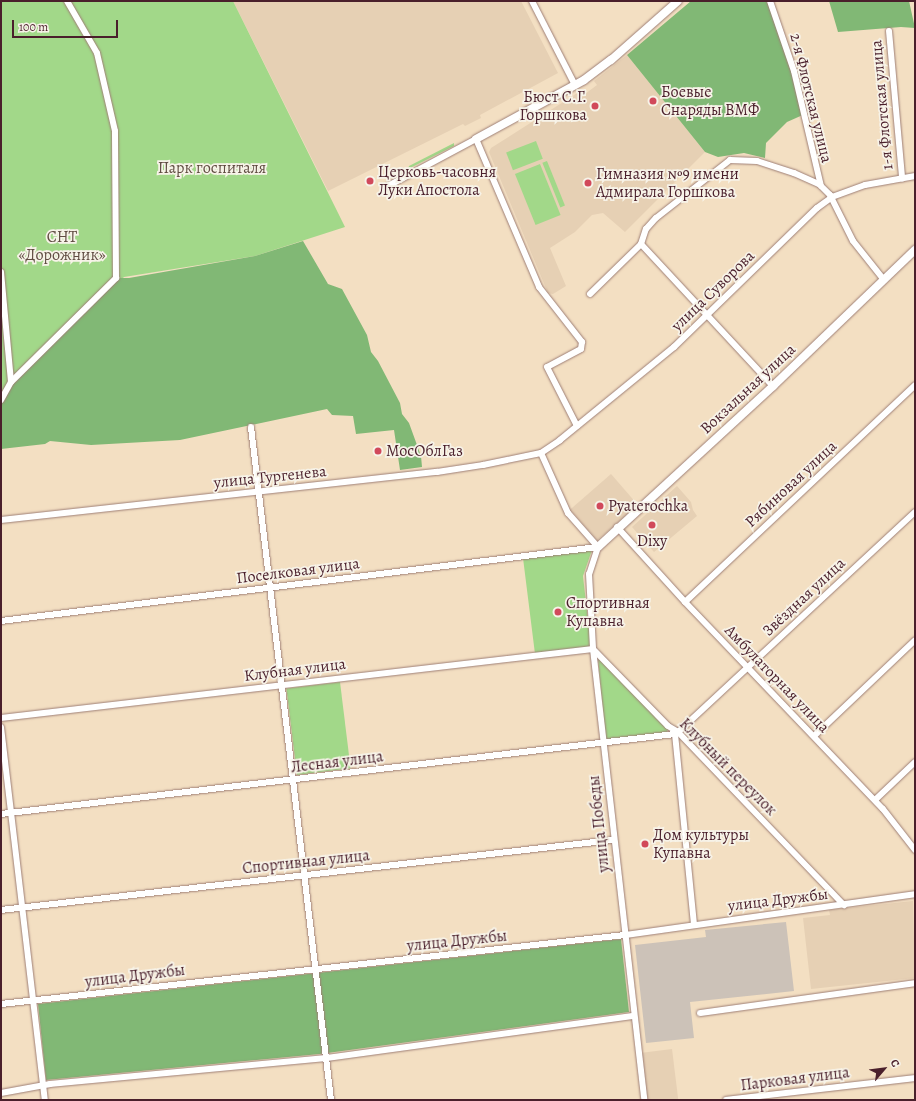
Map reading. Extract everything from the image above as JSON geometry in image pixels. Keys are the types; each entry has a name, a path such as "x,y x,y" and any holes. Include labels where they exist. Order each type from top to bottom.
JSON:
{"street":[{"path":"1,400 12,382 116,278 115,131 97,53 67,1"},
{"path":"532,1 575,85"},
{"path":"388,186 575,85 611,60 678,1"},
{"name":"2-я Флотская улица","path":"770,1 794,71 819,184"},
{"name":"1-я Флотская улица","path":"889,31 902,178"},
{"path":"476,139 539,288 582,342 582,349 547,367 577,426"},
{"path":"590,294 641,244 646,229 656,218 730,160 757,161 819,184 832,197 853,241 884,280"},
{"name":"улица Суворова","path":"540,453 577,426 674,347 817,208 832,197 864,185 915,176"},
{"path":"641,244 773,386"},
{"name":"Вокзальная улица","path":"598,547 617,527 773,386 915,250"},
{"path":"1,272 12,382"},
{"name":"Рябиновая улица","path":"685,602 915,385"},
{"path":"251,427 257,491 331,1100"},
{"path":"540,453 568,513 598,547"},
{"name":"улица Тургенева","path":"1,520 483,466 540,453"},
{"name":"Звёздная улица","path":"677,733 915,512"},
{"name":"Амбулаторная улица","path":"617,527 685,602 875,800 915,850"},
{"name":"Поселковая улица","path":"1,621 598,547"},
{"name":"улица Победы","path":"598,547 589,574 593,649 613,840 644,1100"},
{"path":"814,736 915,640"},
{"name":"Клубная улица","path":"1,718 593,649"},
{"name":"Клубный переулок","path":"593,649 844,905"},
{"path":"1,727 34,1000 44,1100"},
{"path":"677,733 694,924"},
{"name":"Лесная улица","path":"1,814 292,781 677,733"},
{"path":"875,800 915,762"},
{"name":"Спортивная улица","path":"1,910 23,906 613,840"},
{"name":"улица Дружбы","path":"1,1004 315,968 625,935 694,924 844,905 915,894"},
{"path":"700,1013 915,983"},
{"path":"1,1093 43,1086 326,1058 633,1016"},
{"name":"Парковая улица","path":"726,1100 915,1078"}],"shaded area":[{"path":"233,1 521,1 558,73 480,115 481,118 465,126 463,124 328,191"},
{"name":"Гимназия №9 имени Адмирала Горшкова","path":"627,55 705,152 625,232 603,213 592,215 575,232 550,248 566,286 553,294 548,293 489,152 491,148 582,90 585,94 597,85 594,81"},
{"path":"611,474 638,505 597,540 570,509"},
{"path":"677,486 691,502 693,510 697,516 654,552 632,527"},
{"path":"913,901 915,978 811,989 803,918 830,915 829,910"},
{"path":"786,922 794,991 690,1002 694,1038 646,1043 635,945 706,937 705,930"},
{"path":"672,1049 678,1100 646,1100 640,1053"}],"green space":[{"path":"1,1 233,1 345,227 255,256 124,277 1,400"},
{"path":"691,1 770,1 805,114 787,122 766,143 765,158 744,153 718,157 705,152 627,55"},
{"path":"829,1 909,1 915,28 901,27 838,32"},
{"path":"536,141 543,159 513,170 506,152"},
{"path":"454,143 454,146 408,169 409,166"},
{"path":"547,161 565,206 560,207 542,163"},
{"path":"540,164 561,215 536,225 515,174"},
{"path":"303,241 328,284 342,289 367,335 371,352 378,361 400,403 402,414 409,423 421,456 422,467 400,470 394,430 356,434 353,416 332,415 327,409 180,440 91,445 50,441 45,444 1,449 1,400 11,382 116,278 129,278 255,256"},
{"name":"Спортивная Купавна","path":"592,550 583,576 591,647 535,654 523,558"},
{"path":"598,658 668,729 667,732 608,740 605,737"},
{"path":"340,682 351,768 297,775 286,689"},
{"path":"621,939 629,1012 320,1054 46,1080 38,1004"}],"place":[{"name":"Боевые Снаряды ВМФ","path":"653,101"},
{"name":"Бюст С.Г. Горшкова","path":"595,106"},
{"name":"Церковь-часовня Луки Апостола","path":"370,181"},
{"name":"Гимназия №9 имени Адмирала Горшкова","path":"588,183"},
{"name":"МосОблГаз","path":"378,451"},
{"name":"Pyaterochka","path":"600,506"},
{"name":"Dixy","path":"652,525"},
{"name":"Спортивная Купавна","path":"558,612"},
{"name":"Дом культуры Купавна","path":"645,844"}],"park label":[{"name":"Парк госпиталя","path":"212,168"},
{"name":"СНТ «Дорожник»","path":"62,246"}]}
